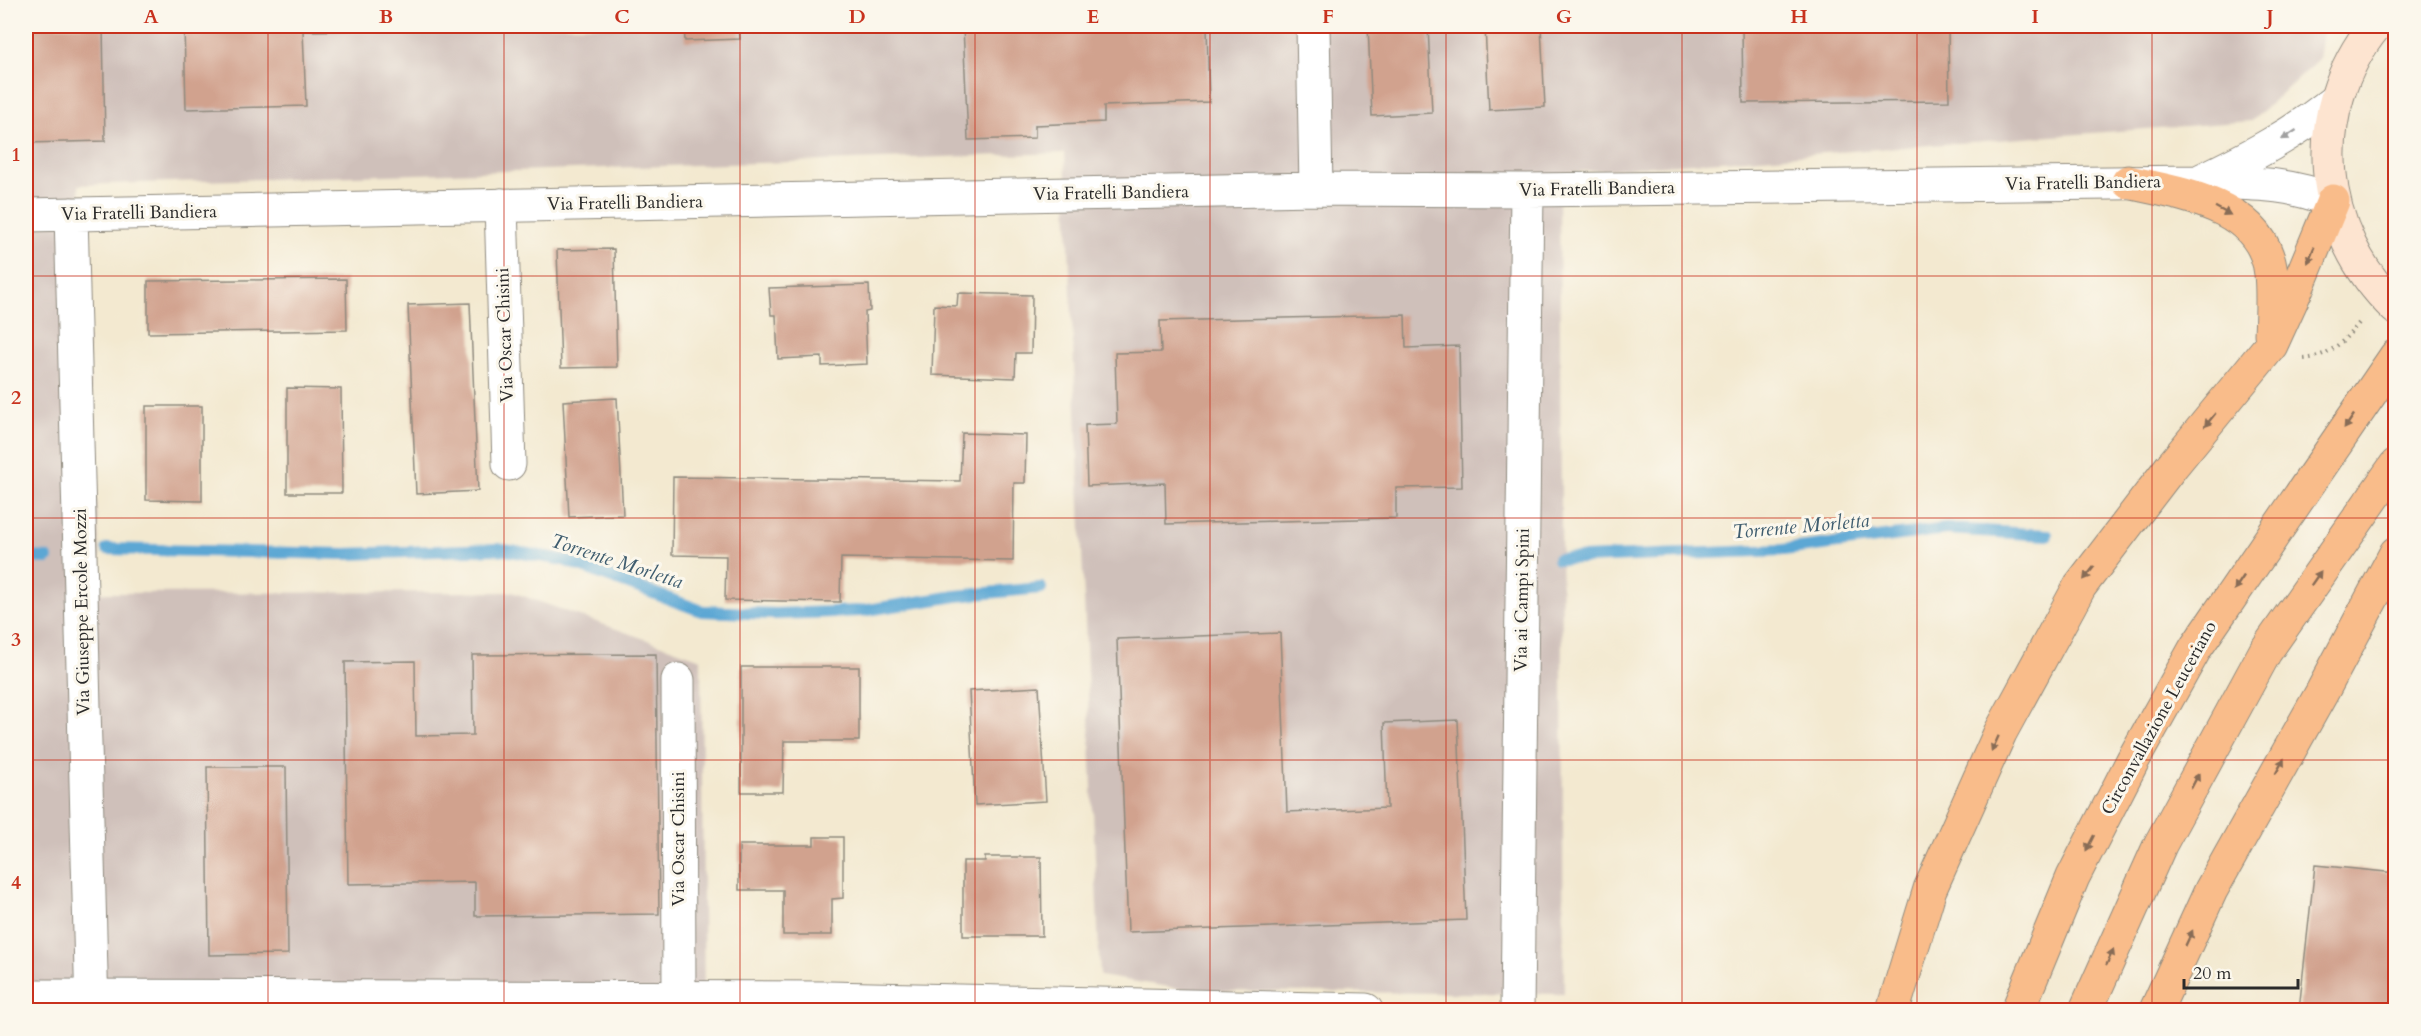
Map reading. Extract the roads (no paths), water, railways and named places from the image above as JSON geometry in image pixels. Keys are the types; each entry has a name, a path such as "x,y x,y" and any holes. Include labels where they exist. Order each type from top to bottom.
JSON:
{"highway":[{"path":"2128,182 2198,198 2237,218 2252,229 2263,245 2271,272 2271,345"},
{"path":"1893,1011 1930,889 2000,733 2080,586 2171,467 2271,345 2333,201"},
{"name":"Circonvallazione Leuceriano","path":"2018,1011 2073,877 2133,760 2194,649 2389,365"},
{"path":"2086,1011 2160,845 2265,652 2396,465"},
{"path":"2156,1011 2211,890 2321,694 2396,553"}],"street":[{"path":"1313,26 1316,189"},
{"path":"2374,26 2352,60 2336,99 2329,137 2328,165 2333,201 2354,257 2372,283 2396,308"},
{"name":"Via Fratelli Bandiera","path":"2197,182 2278,142 2336,99"},
{"name":"Via Fratelli Bandiera","path":"26,215 1316,189 1527,190 2128,182 2281,184 2309,191 2333,201"},
{"name":"Via ai Campi Spini","path":"1517,1011 1527,190"},
{"name":"Via Oscar Chisini","path":"501,206 509,464"},
{"name":"Via Giuseppe Ercole Mozzi","path":"71,214 92,1003"},
{"name":"Via Oscar Chisini","path":"678,680 679,997"},
{"path":"26,996 92,1003 679,997 829,998 1366,1011"}],"waterway":[{"name":"Torrente Morletta","path":"1558,559 1783,550 1947,529 2047,535"},
{"name":"Torrente Morletta","path":"107,549 345,554 498,549 564,560 702,611 776,614 861,611 956,596 1041,588"},
{"name":"Torrente Morletta","path":"26,557 47,558"}]}
